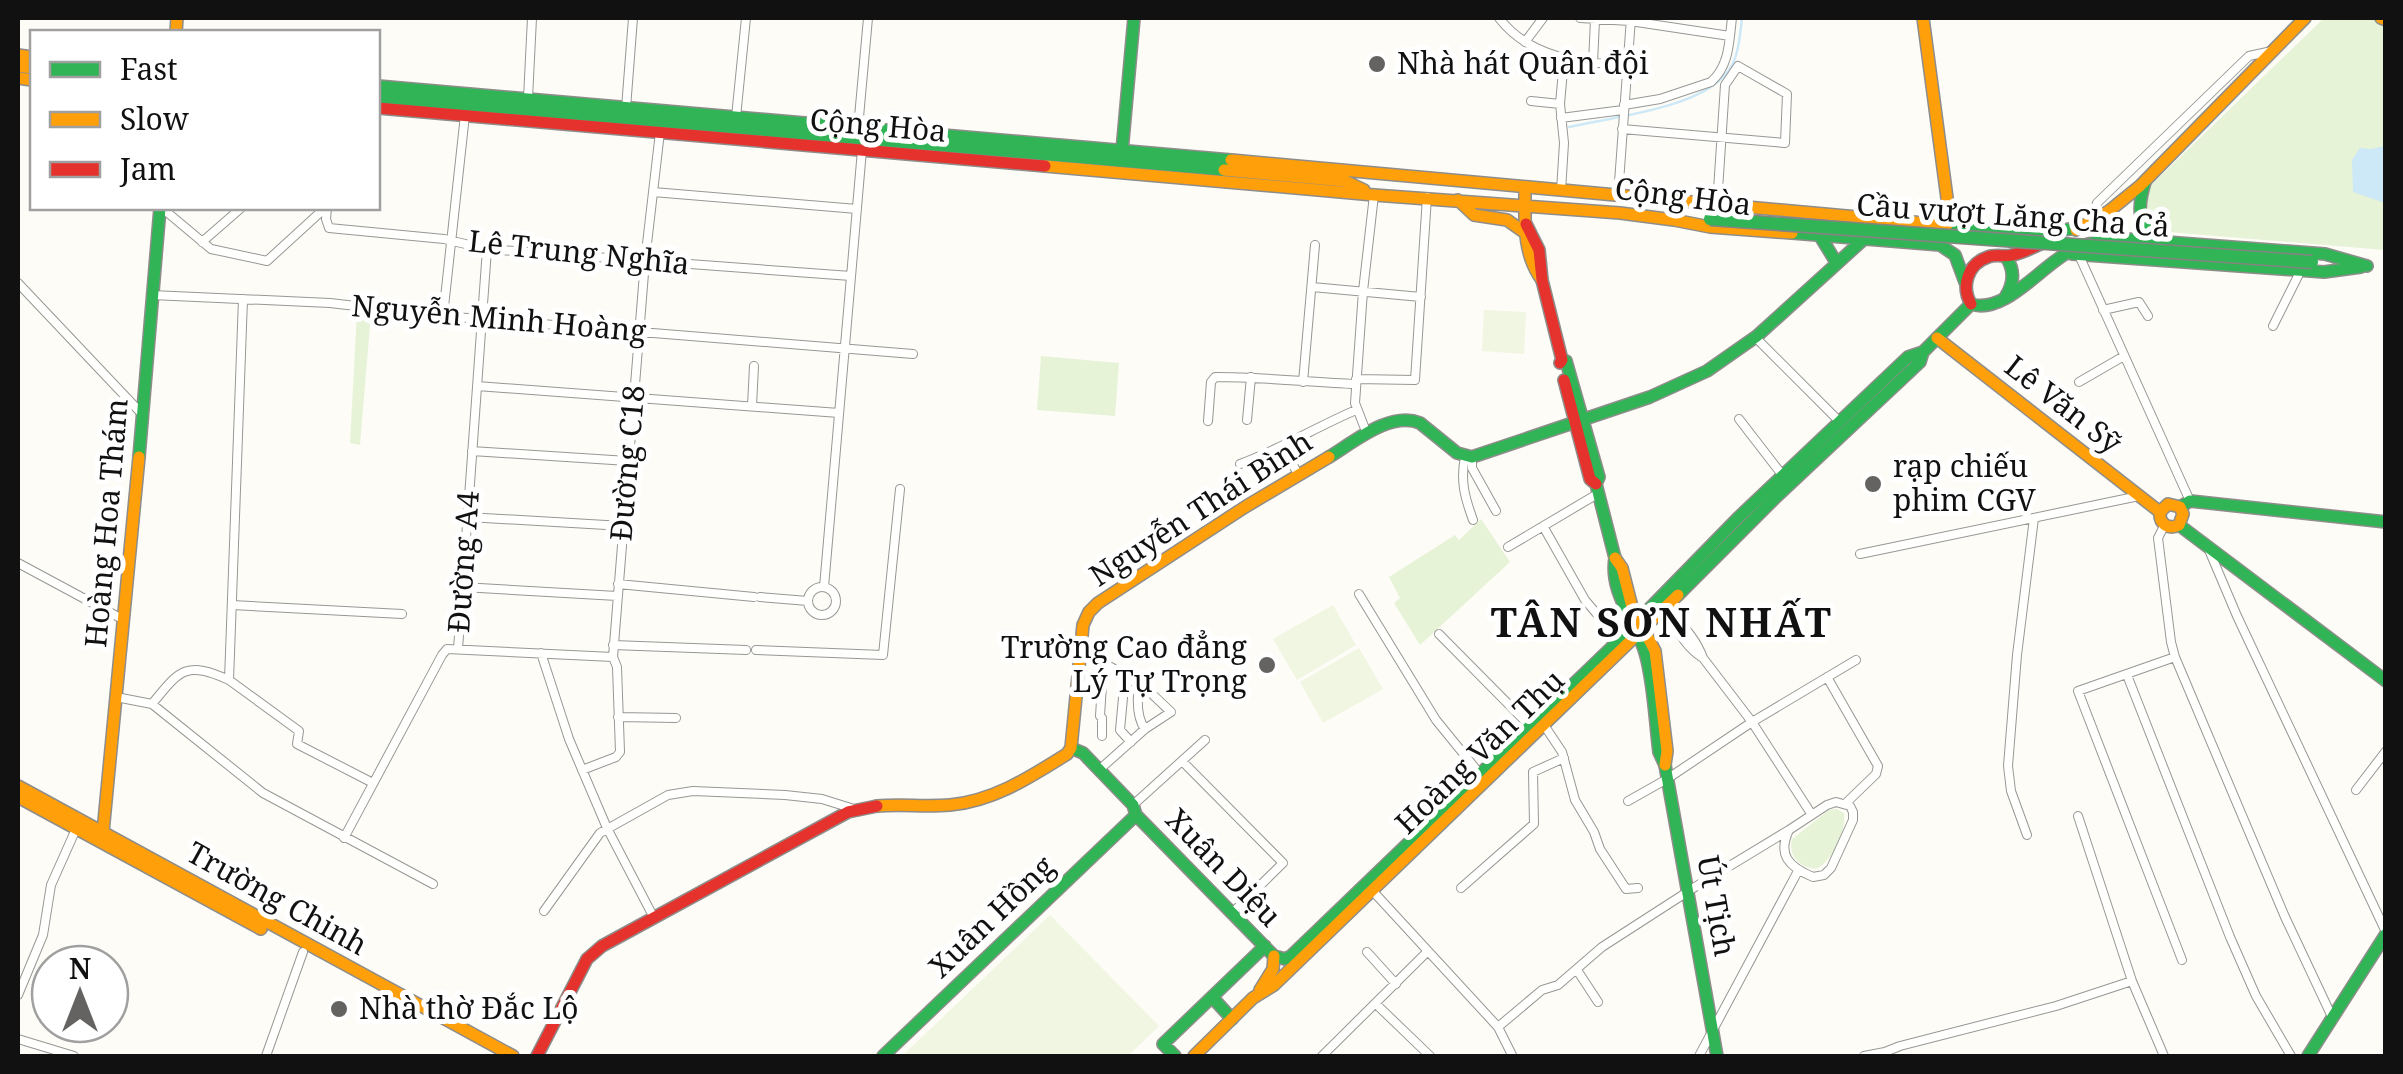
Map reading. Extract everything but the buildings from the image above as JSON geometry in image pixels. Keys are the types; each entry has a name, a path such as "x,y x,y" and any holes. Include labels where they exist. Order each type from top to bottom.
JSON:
{"main road":[{"path":"1121,162 1134,18"},
{"path":"1924,18 1947,225"},
{"path":"2304,18 2146,180 2114,207 2086,225 1995,253 1974,266 1965,282 1965,295 1971,304 1997,304 2093,242 2113,238 2326,254 2367,266"},
{"name":"Cộng Hòa","path":"380,86 858,128 1374,195 1940,245 1956,257 1965,282"},
{"path":"380,97 464,110"},
{"name":"Cộng Hòa","path":"380,108 464,110 1345,181 1374,195"},
{"name":"Cộng Hòa","path":"464,110 862,150 1368,172 2043,232 2086,225"},
{"name":"Cộng Hòa","path":"1345,181 1368,172"},
{"path":"2146,180 2140,198 2140,218 2148,234 2160,240"},
{"name":"Út Tịch","path":"1525,188 1525,228 1535,273 1542,280 1562,360 1566,361 1598,477 1597,488 1615,558 1622,568 1646,654 1658,752 1666,772 1717,1056"},
{"path":"1458,200 1472,214 1506,219 1525,228"},
{"name":"Hoàng Hoa Thám","path":"100,837 161,210"},
{"name":"Cầu vượt Lăng Cha Cả","path":"1676,219 2307,266"},
{"path":"1921,222 1995,253"},
{"path":"1970,227 2012,270 2012,281 2004,298"},
{"path":"1820,236 1836,262"},
{"path":"1468,457 1668,390 1716,366 1784,314 1864,239"},
{"path":"2072,254 2386,268"},
{"name":"Hoàng Văn Thụ","path":"1387,871 1480,774 1537,726 1619,640 1666,606 1920,362 1923,352 1971,304"},
{"name":"Lê Văn Sỹ","path":"1937,338 2168,521 2386,682"},
{"name":"Hoàng Văn Thụ","path":"1666,606 1783,476 1912,354 1923,352"},
{"name":"Nguyễn Thái Bình","path":"1071,748 1085,619 1098,603 1298,474 1391,422 1414,420 1468,457"},
{"path":"2185,504 2183,514 2168,521 2168,504 2185,504 2386,522"},
{"name":"Hoàng Văn Thụ","path":"1175,1056 1163,1044 1212,997 1269,951 1285,959 1292,956 1387,871 1638,627"},
{"path":"537,1056 592,953 854,809 883,804 954,805 990,797 1021,783 1071,748"},
{"name":"Xuân Diệu","path":"1071,748 1083,753 1269,951"},
{"name":"Xuân Diệu","path":"1071,748 1125,808 1135,810"},
{"name":"Trường Chinh","path":"18,786 100,837 513,1056"},
{"name":"Trường Chinh","path":"18,797 76,829 100,837"},
{"name":"Xuân Hồng","path":"883,1056 1135,810"},
{"name":"Trường Chinh","path":"164,871 303,952 496,1056"},
{"name":"Hoàng Văn Thụ","path":"1194,1056 1253,998 1274,985 1370,887"},
{"path":"2308,1056 2386,933"},
{"path":"1253,998 1270,976 1269,951"},
{"path":"1212,997 1232,1019"}],"street":[{"path":"528,98 532,18"},
{"path":"626,108 634,18"},
{"path":"736,117 746,18"},
{"path":"858,128 868,18"},
{"path":"1525,42 1543,18"},
{"path":"1580,18 1630,19 1730,36"},
{"path":"1623,116 1711,82 1728,56 1732,18"},
{"path":"1500,19 1525,42 1544,52 1593,64 1627,66"},
{"path":"1618,196 1630,19"},
{"path":"1593,64 1595,20"},
{"path":"2086,225 2097,203 2249,56 2276,50"},
{"path":"1561,191 1564,59"},
{"path":"1561,118 1623,116 1722,136 1784,143 1787,94 1738,66 1725,85 1722,136 1717,204"},
{"path":"1531,101 1560,104"},
{"path":"443,316 464,110"},
{"name":"Đường C18","path":"582,770 619,754 616,667 612,657 645,261 660,132"},
{"path":"824,587 862,150"},
{"path":"654,192 857,209"},
{"path":"1368,434 1356,410 1356,381 1374,195"},
{"path":"1208,421 1211,382 1215,377 1303,382 1416,380 1426,197"},
{"name":"Lê Trung Nghĩa","path":"163,210 214,250 267,261 324,210"},
{"path":"202,242 239,210"},
{"name":"Lê Trung Nghĩa","path":"326,210 329,228 451,240 487,249 851,276"},
{"path":"1303,382 1315,245"},
{"name":"Đường A4","path":"344,838 442,655 447,649 458,649 487,249"},
{"path":"2072,254 2124,356 2185,504"},
{"path":"2273,326 2307,266"},
{"path":"18,283 143,414"},
{"path":"1312,286 1420,298"},
{"name":"Nguyễn Minh Hoàng","path":"152,295 330,303 482,320 913,354"},
{"path":"229,680 243,299"},
{"path":"2103,310 2139,302 2148,316"},
{"path":"1755,337 1840,422"},
{"path":"2080,382 2124,356"},
{"path":"752,406 754,366"},
{"path":"1246,420 1252,377"},
{"path":"477,386 840,412"},
{"path":"1240,464 1284,447 1316,427 1356,410"},
{"path":"1739,419 1783,476"},
{"path":"1284,447 1298,474"},
{"path":"472,451 628,461"},
{"path":"1468,457 1496,511"},
{"path":"1468,457 1462,470 1462,490 1473,520"},
{"path":"1508,547 1597,488"},
{"path":"756,650 883,655 900,490"},
{"path":"1860,554 2139,496"},
{"path":"467,517 623,526"},
{"path":"2028,835 2012,791 2008,766 2034,518"},
{"path":"2168,521 2158,538 2175,658 2278,900 2334,1019"},
{"path":"1543,526 1586,600 1619,640"},
{"path":"2208,548 2386,933"},
{"path":"18,563 124,620"},
{"path":"618,584 808,601"},
{"path":"462,587 618,596"},
{"path":"824,587 832,590 837,603 826,616 811,610 808,601 812,591 824,587"},
{"path":"1359,594 1436,720 1480,774"},
{"path":"232,605 402,614"},
{"path":"1666,606 1752,722 1812,814"},
{"path":"1439,634 1537,726 1564,758 1576,800 1600,849 1626,889 1638,888"},
{"path":"614,645 746,650"},
{"path":"458,649 612,657"},
{"path":"1080,649 1102,670 1102,736"},
{"path":"541,653 582,770 654,918"},
{"path":"2175,658 2078,692 2182,960"},
{"path":"1628,801 1666,772 1856,660"},
{"path":"1099,770 1170,712 1151,692 1125,675 1110,667 1102,670"},
{"path":"152,704 172,679 185,670 208,672 229,680 300,731 296,744 373,784"},
{"path":"1125,675 1120,730 1131,742"},
{"path":"2126,675 2230,938 2256,996 2290,1056"},
{"path":"1498,1027 1602,948 1812,814 1831,803 1846,803 1876,774 1878,769 1827,677"},
{"path":"1138,684 1140,722 1145,729"},
{"path":"116,697 152,704 263,793 433,884"},
{"path":"618,717 676,718"},
{"path":"1135,810 1205,740"},
{"path":"2356,790 2386,751"},
{"path":"1461,888 1534,824 1533,772 1564,758"},
{"path":"1182,761 1283,864 1232,913"},
{"path":"544,911 594,839 668,795 686,791 804,797 854,809"},
{"path":"1789,830 1784,852 1791,864 1818,877 1831,868 1853,820 1853,810 1846,803"},
{"path":"2078,816 2132,981 2164,1056"},
{"path":"18,995 43,935 55,875 76,829"},
{"path":"1699,1056 1798,870"},
{"path":"1370,887 1498,1027 1511,1056"},
{"path":"266,1056 303,952"},
{"path":"1367,952 1396,984"},
{"path":"1322,1056 1428,952"},
{"path":"1577,970 1598,1002"},
{"path":"1864,1056 2040,1010 2132,981"},
{"path":"1376,1004 1430,1056"},
{"path":"18,1039 74,1056"}],"green space":[{"path":"2324,18 2371,18 2385,26 2385,250 2157,231 2145,223 2143,197 2147,189"},
{"path":"1484,310 1526,312 1524,354 1482,351"},
{"path":"357,312 371,314 360,445 350,443"},
{"path":"1041,356 1119,363 1115,416 1037,410"},
{"path":"1481,519 1510,562 1420,645 1394,603 1400,598 1389,577 1455,535 1459,540"},
{"path":"1333,605 1356,645 1297,680 1273,639"},
{"path":"1359,648 1383,689 1323,723 1300,682"},
{"path":"1829,810 1844,813 1844,820 1833,853 1816,869 1800,863 1793,855 1792,839"},
{"path":"1050,915 1159,1026 1128,1056 902,1056"}],"water":[{"path":"2386,146 2385,203 2353,192 2352,160 2360,148"}],"waterway":[{"path":"1569,127 1656,109 1699,94 1729,70 1742,18"}],"traffic: fast":[{"path":"1122,151 1134,18"},
{"path":"380,86 1231,160"},
{"path":"380,97 1224,170"},
{"path":"2145,182 2140,213 2145,227 2157,239"},
{"path":"139,457 160,210"},
{"path":"1710,219 2312,262"},
{"path":"1946,225 2043,232 2080,228"},
{"path":"1792,233 1940,245 1955,255 1965,282"},
{"path":"1820,236 1836,262"},
{"path":"1971,304 1996,303 2067,253 2113,238 2325,254 2367,266"},
{"path":"1329,457 1373,430 1409,420 1420,423 1457,453 1472,457 1650,397 1707,371 1757,336 1864,239"},
{"path":"2072,254 2324,272 2361,267"},
{"path":"2006,257 2012,276 2006,296"},
{"path":"1678,595 1920,362 1923,352 1971,304"},
{"path":"1274,956 1291,956 1611,648 1739,517 1908,357 1923,352"},
{"path":"1562,360 1566,361 1599,477 1596,484 1615,558 1616,584 1649,667 1659,752 1665,765 1717,1056"},
{"path":"2180,507 2190,501 2386,522"},
{"path":"2179,525 2386,681"},
{"path":"1071,748 1083,753 1133,805 1136,815"},
{"path":"883,1056 1136,815 1274,956"},
{"path":"2308,1056 2386,934"},
{"path":"1175,1056 1163,1044 1265,946"},
{"path":"1212,997 1232,1019"}],"traffic: slow":[{"path":"176,30 177,18"},
{"path":"1923,18 1947,198 1947,225"},
{"path":"2076,230 2109,211 2140,186 2305,18"},
{"path":"2381,18 2386,20"},
{"path":"18,55 30,57"},
{"path":"18,66 30,68"},
{"path":"18,78 30,80"},
{"path":"1231,160 1946,225"},
{"path":"1045,166 1620,213 1710,227 1792,233"},
{"path":"1224,170 1345,181 1364,190"},
{"path":"1525,188 1528,247 1542,280"},
{"path":"1458,200 1474,215 1507,220 1524,232"},
{"path":"1937,338 2160,512"},
{"path":"100,837 139,457"},
{"path":"877,806 950,805 982,799 1067,754 1071,748 1083,625 1089,612 1245,507 1329,457"},
{"path":"2160,512 2168,504 2180,507 2183,514 2179,525"},
{"path":"2160,512 2165,525 2179,525"},
{"path":"1615,558 1622,568 1632,607 1655,651 1667,751 1665,765"},
{"path":"1194,1056 1253,998 1274,985 1678,595"},
{"path":"18,786 513,1056"},
{"path":"18,797 261,929"},
{"path":"1260,990 1273,969 1274,956"}],"traffic: jam":[{"path":"380,108 1045,166"},
{"path":"1526,224 1539,250 1560,363"},
{"path":"1971,304 1966,284 1975,265 1988,257 2016,254 2043,243"},
{"path":"1564,380 1590,479 1596,484"},
{"path":"537,1056 587,959 602,946 848,812 877,806"}],"place":[{"name":"Nhà hát Quân đội","path":"1377,64"},
{"name":"rạp chiếu phim CGV","path":"1873,484"},
{"name":"Trường Cao đẳng Lý Tự Trọng","path":"1267,665"},
{"name":"Nhà thờ Đắc Lộ","path":"339,1009"}],"district":[{"name":"TÂN SƠN NHẤT","path":"1662,623"}]}
